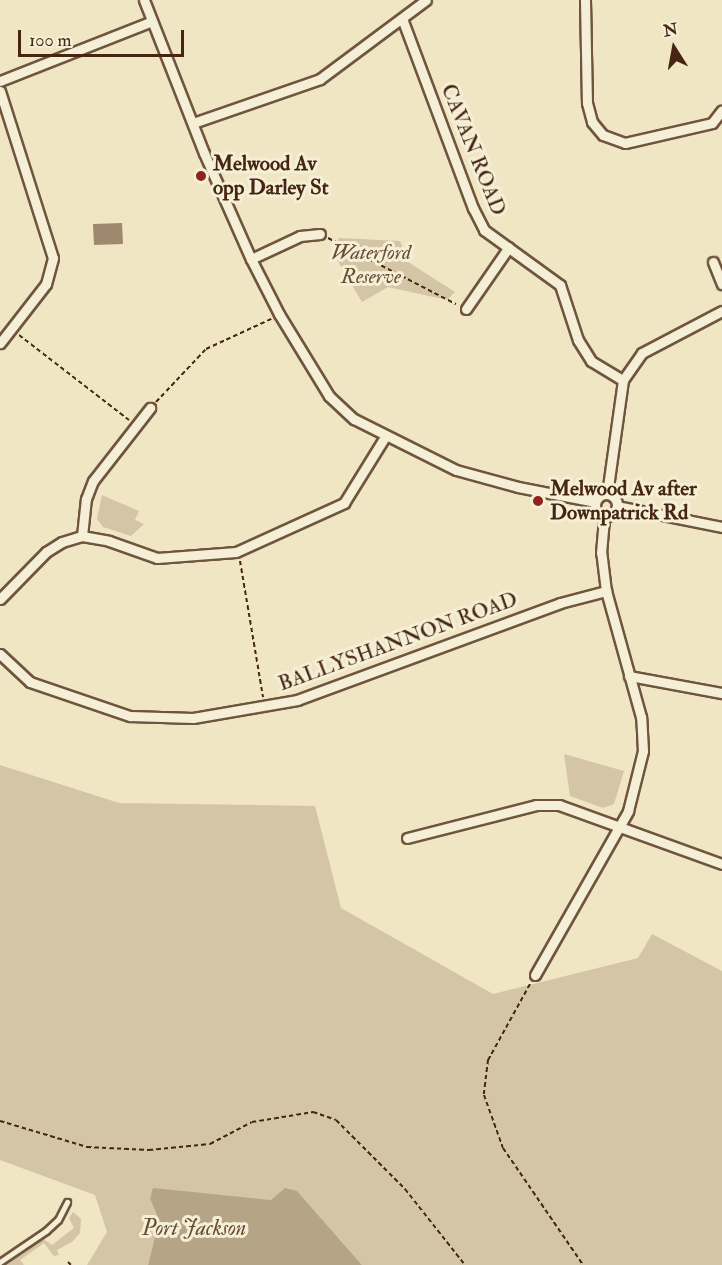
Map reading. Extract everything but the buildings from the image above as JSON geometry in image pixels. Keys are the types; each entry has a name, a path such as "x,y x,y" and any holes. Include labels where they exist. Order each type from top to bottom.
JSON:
{"street":[{"path":"144,0 251,259 279,314 329,396 354,419 385,437 473,477 596,502 607,494 622,380 642,353 722,311"},
{"path":"193,123 320,79 403,21 426,0"},
{"path":"585,0 587,103 592,122 603,135 625,143 712,123 722,110"},
{"path":"0,81 152,21"},
{"name":"CAVAN ROAD","path":"403,21 473,208 484,230 560,285 578,340 591,361 622,380"},
{"path":"0,91 53,258 46,284 0,343"},
{"path":"251,259 300,237 320,234"},
{"path":"466,309 508,247"},
{"path":"713,262 722,284"},
{"path":"82,537 86,499 93,481 150,408"},
{"path":"0,599 46,552 62,542 82,537 109,540 158,558 236,552 344,503 385,437"},
{"path":"596,502 597,513 604,516 614,513 617,506 615,500 607,494"},
{"path":"617,506 722,527"},
{"path":"535,975 619,827 638,783 643,751 641,717 606,591 601,553 604,516"},
{"name":"BALLYSHANNON ROAD","path":"0,654 30,682 130,716 193,718 297,700 560,603 606,591"},
{"path":"629,676 722,693"},
{"path":"407,838 536,805 559,805 722,864"}],"lane":[{"path":"0,1262 58,1220 67,1202"}],"path":[{"path":"320,234 466,309"},
{"path":"150,408 206,349 279,314"},
{"path":"11,329 136,426"},
{"path":"236,552 264,706"},
{"path":"535,975 510,1014 488,1060 484,1095 503,1148 583,1265"},
{"path":"0,1120 87,1147 149,1150 210,1144 252,1122 313,1112 336,1120 405,1189 465,1265"},
{"path":"68,1262 71,1265"}],"green space":[{"name":"Waterford Reserve","path":"339,238 400,241 408,262 455,292 447,300 388,287 362,302 332,251"},
{"path":"102,495 139,511 135,520 144,524 131,536 103,527 97,519"},
{"path":"564,754 624,771 614,804 603,808 570,796"},
{"path":"0,765 119,803 315,806 341,908 493,994 638,958 652,934 722,971 722,1265 362,1265 297,1191 271,1200 219,1196 150,1199 159,1220 148,1265 87,1265 107,1232 95,1195 0,1160"},
{"path":"73,1212 81,1219 80,1233 72,1242 57,1250 59,1255 54,1256 44,1243 20,1260 24,1265 0,1265 42,1238 52,1245 74,1228 69,1218"}],"water":[{"name":"Port Jackson","path":"153,1188 271,1200 285,1188 297,1191 362,1265 148,1265 159,1220 150,1199"}],"place":[{"name":"Melwood Av opp Darley St","path":"201,176"},
{"name":"Melwood Av after Downpatrick Rd","path":"538,501"}]}
